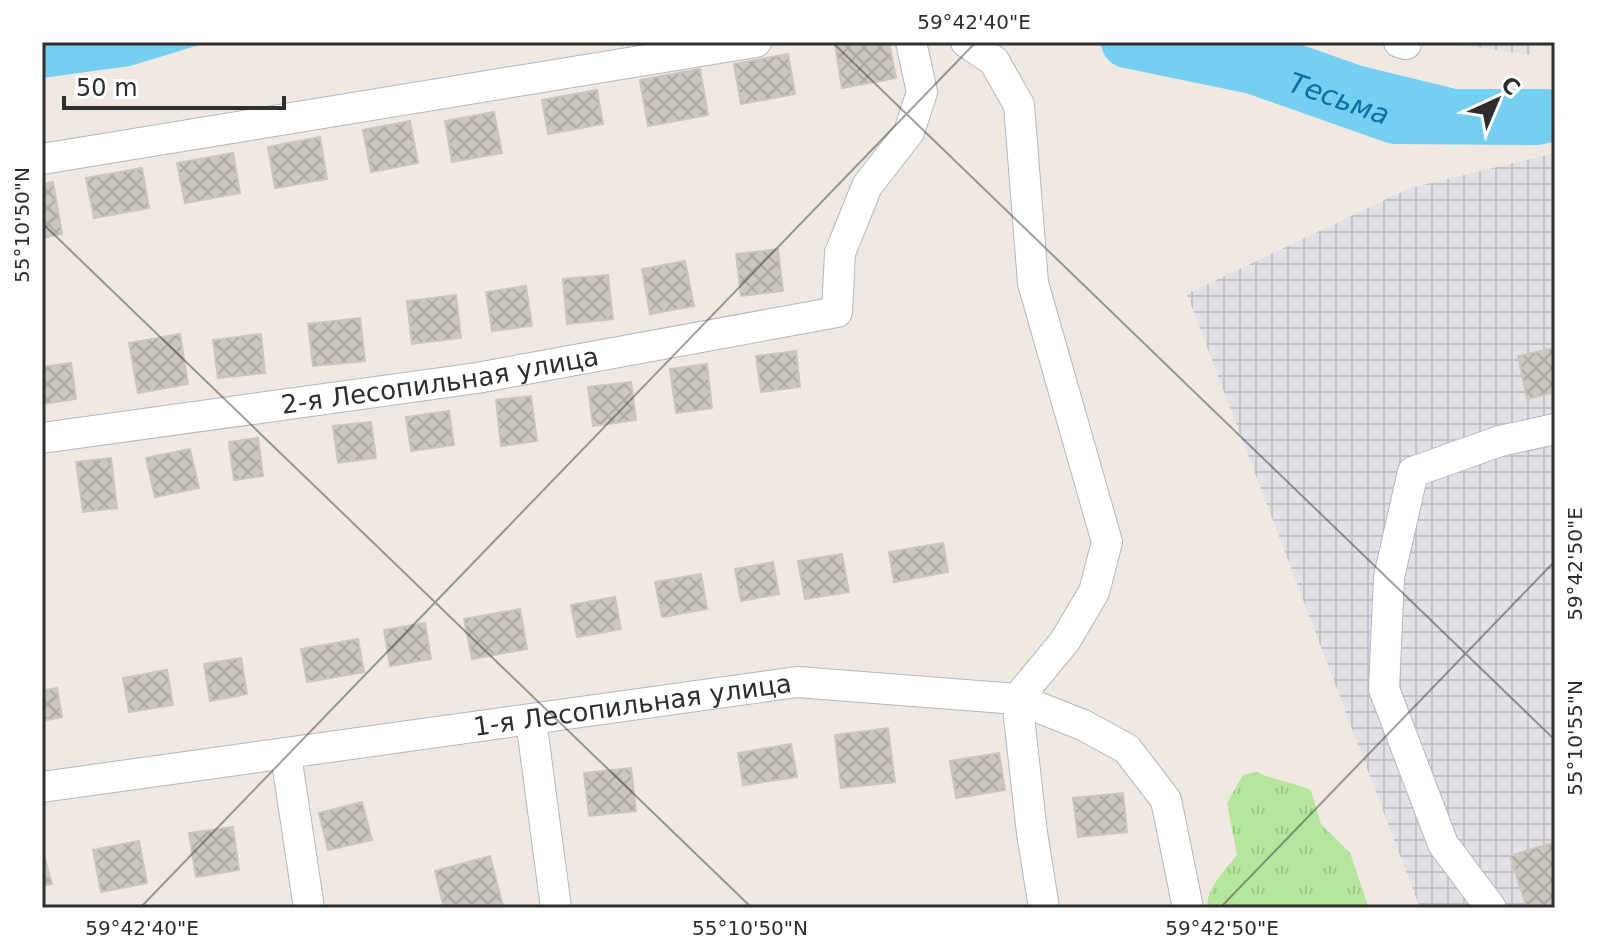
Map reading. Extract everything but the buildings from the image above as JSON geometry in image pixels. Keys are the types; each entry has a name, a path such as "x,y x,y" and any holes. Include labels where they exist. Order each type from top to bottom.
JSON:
{"street":[{"path":"42,159 756,42"},
{"name":"2-я Лесопильная улица","path":"42,438 477,378 837,312 840,253 867,186 909,132 922,92 911,42"},
{"path":"966,42 997,52 1019,105 1033,283 1107,542 1094,592 1087,605 1065,641 1017,699 1044,908"},
{"path":"1491,908 1443,844 1384,689 1389,577 1413,472 1500,441 1555,429"},
{"name":"1-я Лесопильная улица","path":"42,787 797,682 1017,699 1083,725 1127,749 1166,800 1188,908"},
{"path":"531,720 556,908"},
{"path":"286,755 309,908"}],"shaded area":[{"path":"1444,42 1531,42 1531,55"},
{"path":"1555,153 1555,908 1420,908 1187,294 1410,188"}],"green space":[{"path":"1257,772 1311,790 1321,824 1350,853 1369,908 1207,908 1213,886 1237,855 1227,803 1243,775"}],"water":[{"path":"42,42 209,42 130,66 42,78"},
{"path":"1151,42 1294,42 1362,66 1456,89 1555,89 1555,119 1503,122 1389,107 1285,69 1184,46"}],"waterway":[{"name":"Тесьма","path":"1127,42 1253,68 1395,118 1536,119 1555,115"}]}
